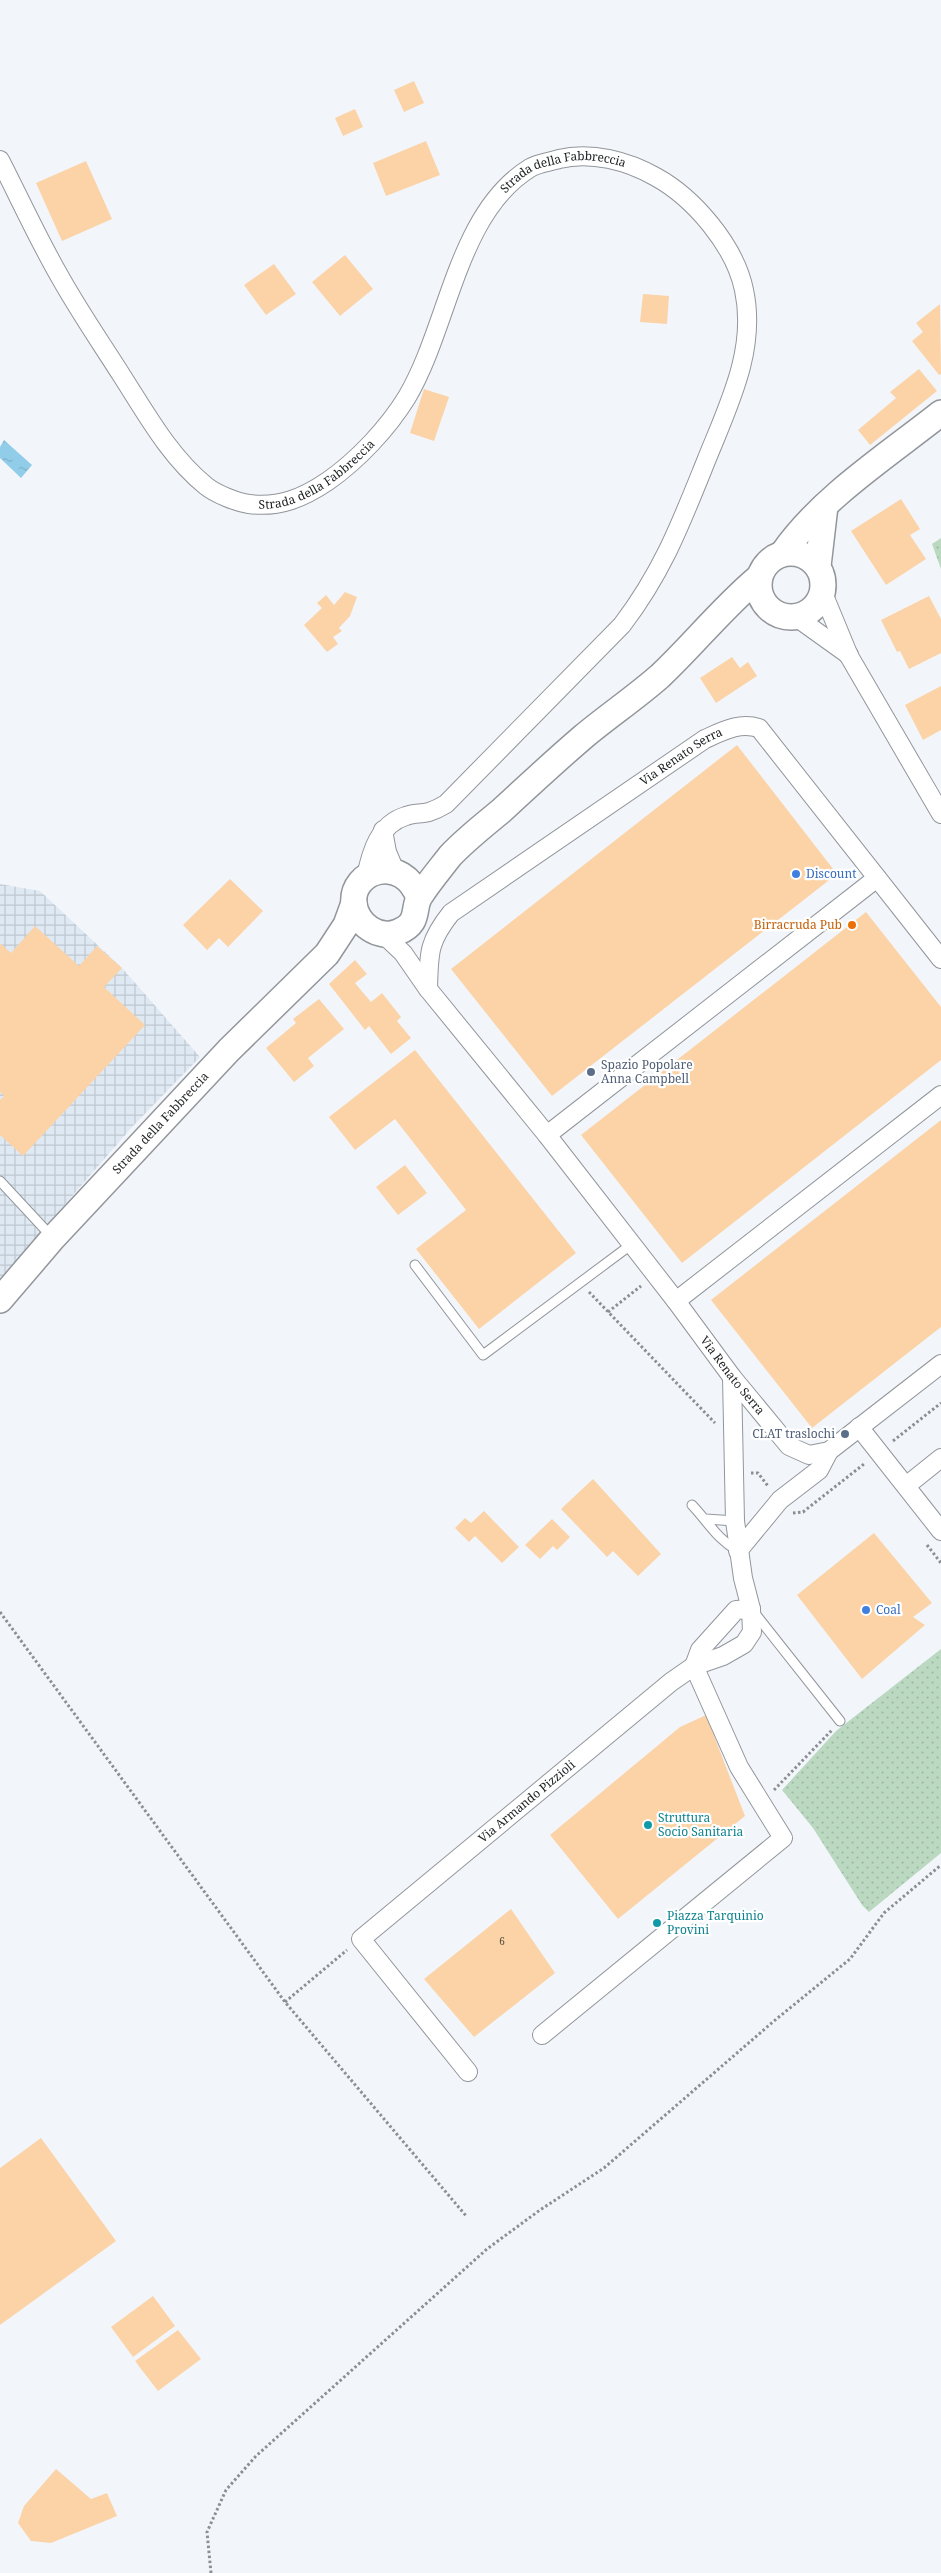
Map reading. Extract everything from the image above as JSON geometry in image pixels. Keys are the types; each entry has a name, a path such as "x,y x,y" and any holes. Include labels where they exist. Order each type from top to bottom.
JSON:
{"street":[{"name":"Strada della Fabbreccia","path":"0,160 60,277 158,432 184,466 210,490 246,504 276,505 307,495 340,472 379,435 407,397 431,348 475,229 500,192 532,166 570,156 604,158 640,168 676,188 720,237 735,261 744,290 748,322 745,350 736,386 670,549 647,592 622,625 446,804 428,812 408,815 392,821 383,830 370,857 366,877"},
{"path":"825,506 818,566 824,584 823,592 813,609 796,617 785,617 774,613 766,605 759,588 759,578 768,562 782,553 802,526 825,506 941,413"},
{"path":"782,553 803,554 818,566"},
{"name":"Strada della Fabbreccia","path":"327,954 379,933 398,932 410,925 417,912 419,898 451,855 583,737 659,676 721,615 734,598 759,578"},
{"path":"823,592 849,656 941,814"},
{"path":"721,615 766,605"},
{"path":"796,617 849,656"},
{"name":"Via Renato Serra","path":"428,989 429,957 436,933 451,913 705,739 731,728 748,725 759,728 941,959"},
{"path":"383,830 387,852 400,873 414,886 419,898"},
{"name":"Strada della Fabbreccia","path":"0,1300 53,1238 229,1050 327,954 346,925 360,884 366,877 380,871 400,873 451,855"},
{"path":"547,1135 877,878"},
{"path":"354,903 360,921 379,933"},
{"name":"Via Renato Serra","path":"379,933 403,953 428,989 547,1135 676,1301 732,1377 789,1446 809,1455 829,1451"},
{"path":"676,1301 941,1095"},
{"path":"738,1550 780,1500 819,1470 829,1451 941,1364"},
{"name":"Via Armando Pizzioli","path":"361,1939 664,1688 694,1666 723,1656 744,1644 752,1632 751,1609 738,1550 735,1522 732,1377"},
{"path":"859,1427 941,1531"},
{"path":"906,1486 941,1458"},
{"name":"Via Armando Pizzioli","path":"694,1666 700,1650 736,1610 751,1609"},
{"path":"542,2035 783,1838 739,1767 694,1666"},
{"path":"361,1939 468,2072"}],"lane":[{"path":"0,1181 53,1238"},
{"path":"415,1265 483,1356 632,1244"},
{"path":"692,1505 717,1536 738,1550"},
{"path":"706,1520 735,1522"},
{"path":"751,1609 840,1721"}],"path":[{"path":"608,1312 655,1274"},
{"path":"0,1612 285,2002 467,2218"},
{"path":"761,1803 840,1721"},
{"path":"211,2573 208,2532 226,2490 256,2456 486,2249 540,2210 604,2168 774,2021 850,1960 884,1913 941,1866"},
{"path":"285,2002 361,1939"}],"shaded area":[{"path":"0,884 40,891 122,968 200,1057 133,1126 0,1279"}],"green space":[{"path":"941,538 941,569 932,544"},
{"path":"941,1649 941,1853 869,1912 862,1905 813,1828 782,1790 836,1731"}],"water":[{"path":"4,440 32,465 21,478 0,458 0,447"}],"building":[{"path":"414,81 424,103 404,112 394,90"},
{"path":"355,109 363,127 343,136 335,118"},
{"path":"426,141 440,175 386,196 373,163"},
{"path":"86,161 112,219 62,241 36,183"},
{"path":"345,255 373,289 340,316 312,282"},
{"path":"274,264 296,294 266,315 244,285"},
{"path":"643,294 669,296 667,324 640,322"},
{"path":"940,304 941,374 939,375 912,341 923,332 916,323"},
{"path":"919,369 937,391 870,445 858,430 896,398 890,392"},
{"path":"424,389 449,397 434,441 410,433"},
{"path":"901,499 920,529 910,535 926,559 886,585 851,531"},
{"path":"345,592 357,597 350,616 339,628 342,631 333,637 338,644 327,652 304,625 322,608 317,603 326,595 334,605"},
{"path":"929,596 941,619 941,653 909,669 900,651 897,652 881,620"},
{"path":"732,657 740,668 748,662 757,676 716,703 700,678"},
{"path":"941,686 941,730 923,740 905,705"},
{"path":"737,745 837,874 552,1096 451,969"},
{"path":"230,879 263,911 228,947 219,938 207,950 183,925"},
{"path":"866,912 941,1007 941,1060 682,1263 581,1135"},
{"path":"35,926 79,966 97,946 122,968 104,987 145,1025 23,1156 0,1135 0,1100 4,1096 0,1092 0,943 11,953"},
{"path":"355,960 367,974 355,983 371,1002 382,993 401,1017 397,1021 411,1038 391,1054 369,1026 365,1030 329,984"},
{"path":"319,999 344,1029 308,1058 314,1066 294,1082 266,1048 296,1023 293,1019"},
{"path":"415,1050 576,1253 479,1329 416,1249 466,1210 395,1119 355,1150 329,1117"},
{"path":"941,1120 941,1327 812,1428 711,1300"},
{"path":"405,1165 427,1193 398,1215 376,1187"},
{"path":"593,1479 661,1554 638,1576 613,1551 607,1557 561,1509"},
{"path":"484,1511 519,1547 502,1563 475,1536 469,1542 455,1528 465,1518 471,1523"},
{"path":"552,1519 570,1537 557,1550 553,1546 540,1559 525,1545"},
{"name":"Coal","path":"874,1533 932,1603 913,1617 925,1625 862,1679 797,1595"},
{"name":"Struttura Socio Sanitaria","path":"706,1715 745,1816 618,1919 550,1835 680,1727"},
{"path":"511,1909 555,1973 474,2037 424,1979"},
{"path":"41,2138 116,2241 0,2325 0,2168"},
{"path":"153,2296 175,2326 133,2357 111,2327"},
{"path":"178,2330 201,2359 158,2391 135,2361"},
{"path":"56,2469 91,2499 107,2493 117,2516 51,2543 31,2541 18,2523 24,2506"}],"place":[{"name":"Discount","path":"796,874"},
{"name":"Birracruda Pub","path":"852,925"},
{"name":"Spazio Popolare Anna Campbell","path":"591,1072"},
{"name":"CLAT traslochi","path":"845,1434"},
{"name":"Coal","path":"866,1610"},
{"name":"Struttura Socio Sanitaria","path":"648,1825"},
{"name":"Piazza Tarquinio Provini","path":"657,1923"}]}
